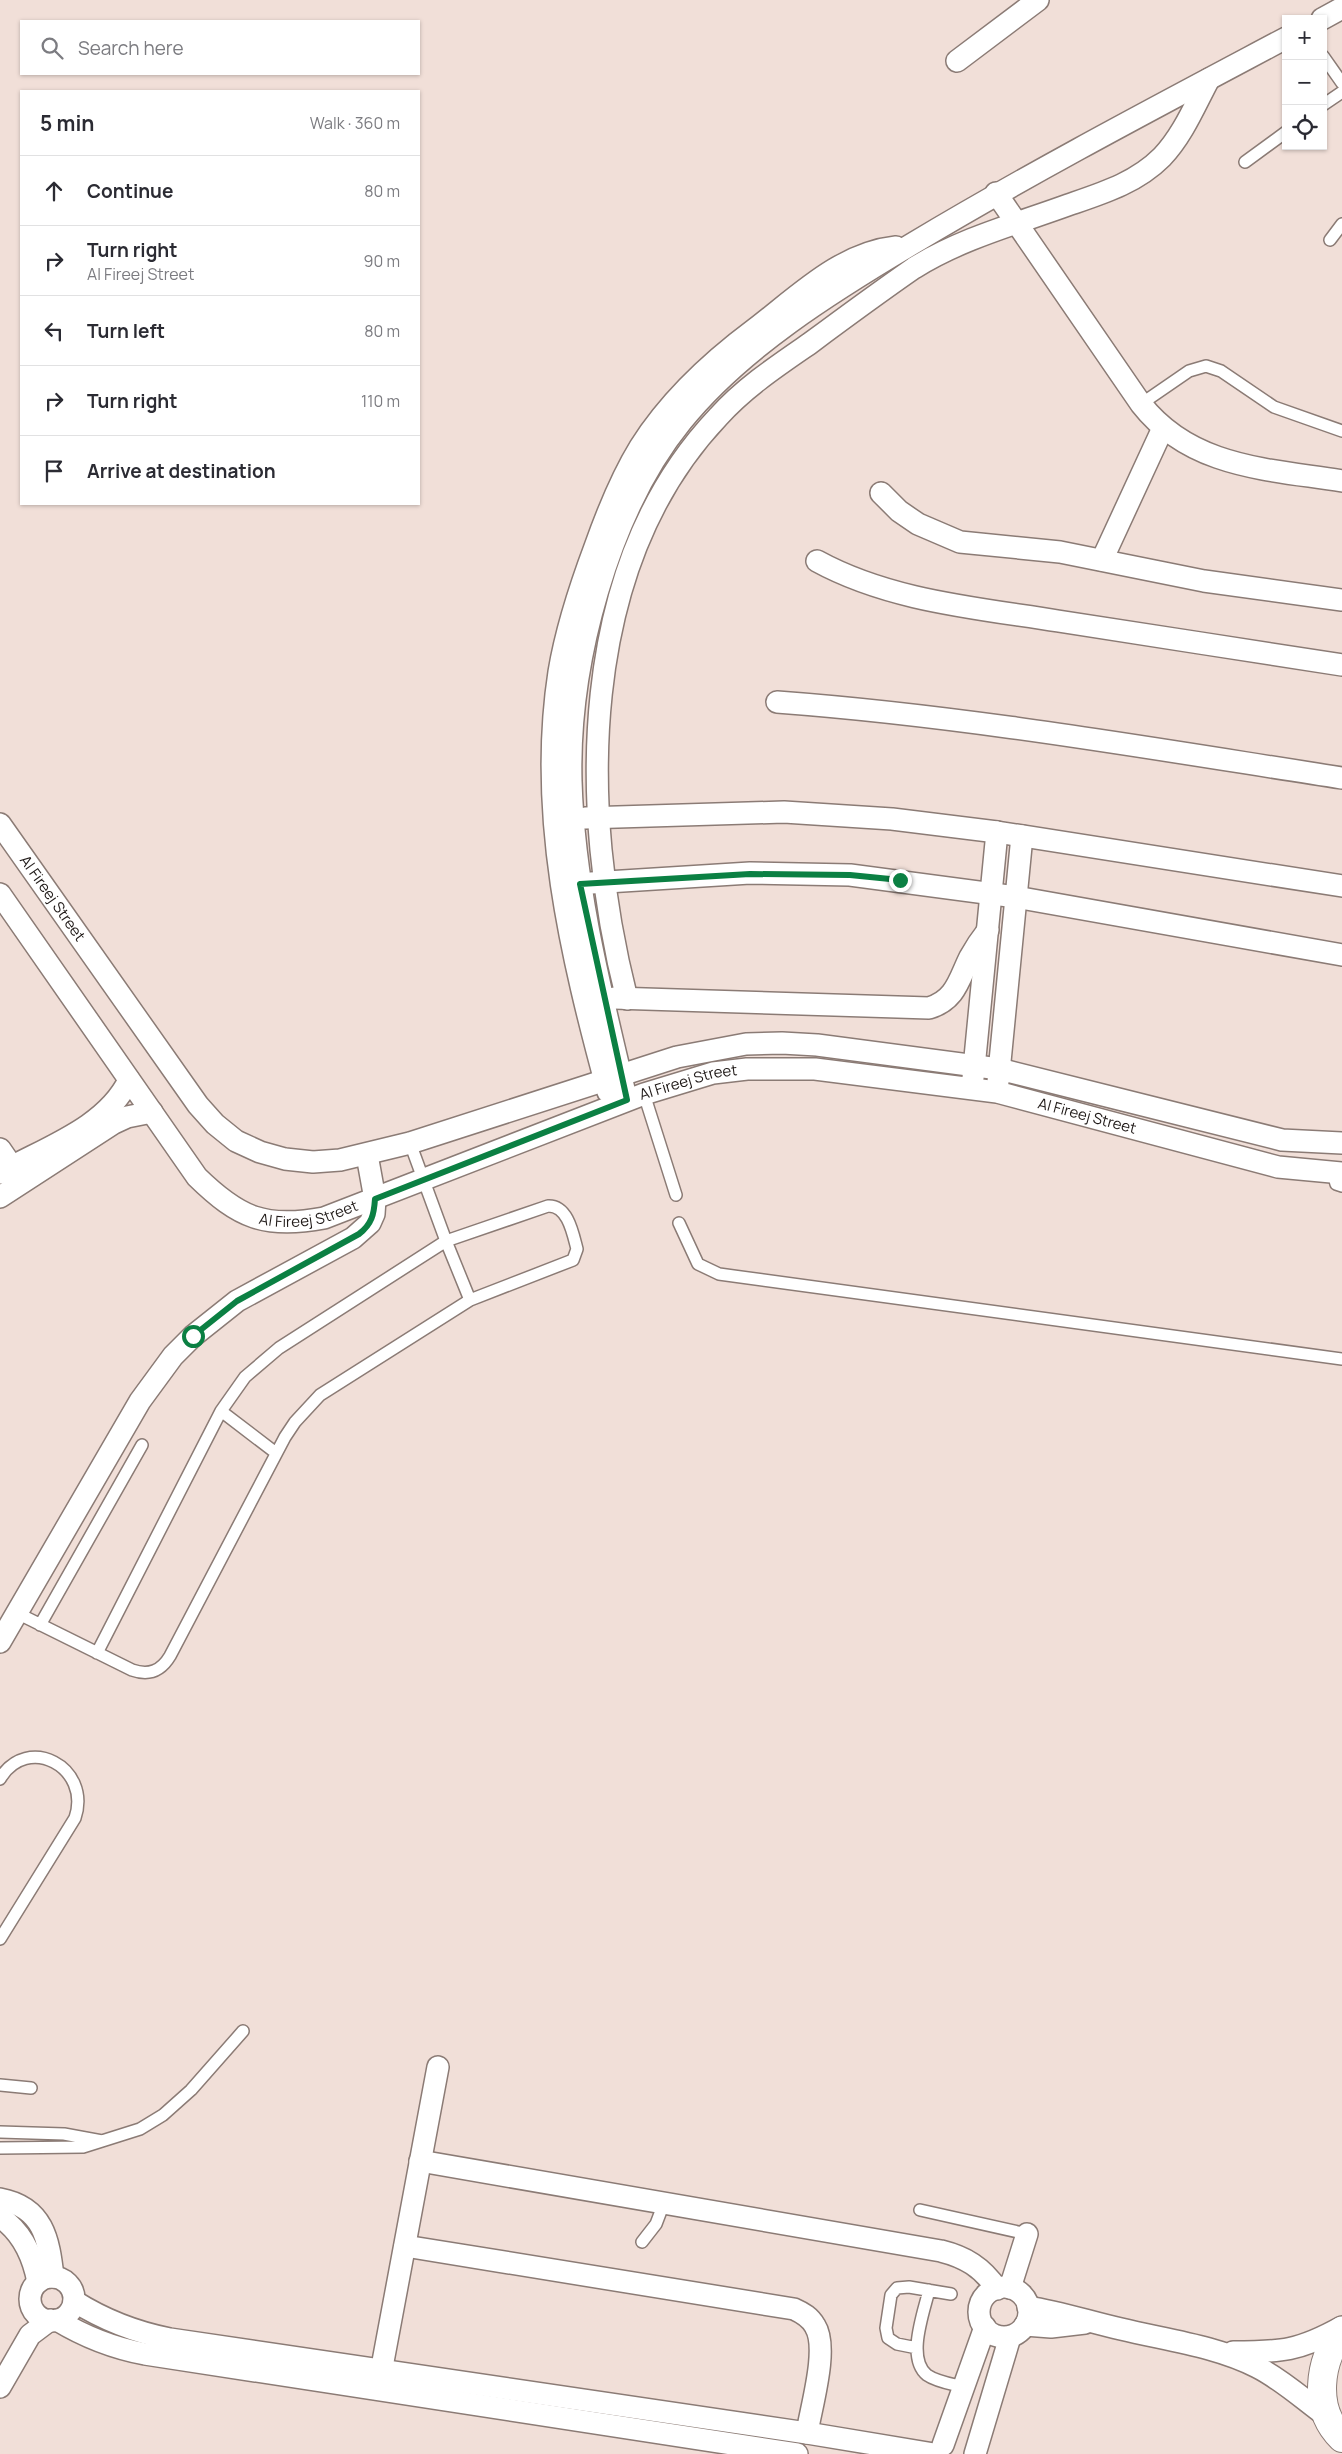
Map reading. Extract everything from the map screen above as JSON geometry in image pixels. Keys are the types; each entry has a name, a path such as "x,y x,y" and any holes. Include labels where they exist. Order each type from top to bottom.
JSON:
{"street":[{"path":"957,61 1038,0"},
{"path":"1327,16 1342,8"},
{"path":"628,1100 613,1078 582,996 564,819 571,779 576,701 588,594 602,529 627,470 656,425 694,383 732,346 835,269 862,254 908,246 996,193 1282,40"},
{"path":"627,999 617,960 604,883 598,817 598,730 611,633 618,604 640,542 667,485 701,436 738,397 895,282 954,246 1106,192 1137,177 1151,167 1174,142 1209,79"},
{"path":"996,193 1141,404 1162,428 1190,446 1226,461 1342,481"},
{"path":"1102,560 1162,428"},
{"path":"881,493 899,511 918,524 960,542 981,546 1060,552 1204,581 1342,600"},
{"path":"817,560 846,576 883,588 967,606 1342,665"},
{"path":"777,702 884,712 1019,729 1342,778"},
{"path":"564,819 784,812 892,819 997,832 1342,886"},
{"name":"Al Fireej Street","path":"0,824 198,1105 215,1124 236,1141 260,1152 285,1159 313,1162 367,1155 410,1143 677,1057 746,1044 817,1045 999,1069 1282,1140 1342,1143"},
{"path":"971,1088 997,832"},
{"path":"997,1092 1022,836"},
{"path":"571,885 750,874 799,873 875,878 1016,896 1342,955"},
{"path":"571,885 603,997 613,1078"},
{"name":"Al Fireej Street","path":"0,894 197,1177 218,1197 241,1212 268,1221 296,1223 324,1218 628,1100 713,1073 747,1068 815,1070 997,1092 1278,1167 1339,1178"},
{"path":"582,996 929,1008 938,1005 953,994 970,957 988,930"},
{"path":"0,1197 9,1168 95,1121 117,1100 129,1080"},
{"path":"9,1168 127,1117 152,1112"},
{"path":"1278,1167 1282,1140"},
{"path":"0,1642 140,1401 174,1356 193,1336 237,1301 359,1234 370,1223 374,1214 375,1199 367,1155"},
{"path":"380,2379 438,2067"},
{"path":"0,2199 17,2204 29,2211 45,2233 40,2286 34,2311 44,2319 54,2320 90,2338 127,2350 380,2379 937,2451 950,2443 964,2445 974,2454 1021,2323 1022,2295 1003,2289 973,2264 941,2250 420,2161"},
{"path":"0,2217 22,2240 35,2267 40,2286 22,2324 0,2361"},
{"path":"1027,2234 1003,2289 982,2302 980,2315 985,2327 996,2335 1021,2323 1060,2312 1090,2322 1216,2351 1257,2366 1281,2381 1338,2433"},
{"path":"405,2246 794,2309 810,2319 816,2327 821,2346 806,2433"},
{"path":"40,2286 68,2284 74,2300 110,2321 149,2335 380,2379 797,2454"},
{"path":"0,2387 30,2335 68,2313 74,2300"},
{"path":"1216,2351 1285,2351 1314,2342 1342,2326"},
{"path":"937,2451 964,2388 985,2327"},
{"path":"1338,2433 1322,2391 1324,2364 1331,2347 1342,2331"}],"lane":[{"path":"1326,60 1342,83"},
{"path":"1327,102 1342,92"},
{"path":"1245,162 1282,135"},
{"path":"1330,240 1342,224"},
{"path":"1141,404 1188,371 1206,366 1221,370 1274,407 1342,431"},
{"path":"628,1100 676,1195"},
{"path":"410,1143 446,1242 470,1300"},
{"path":"17,1613 97,1653 141,1673 158,1670 165,1664 276,1453 295,1422 320,1395 470,1300 573,1260 577,1249 566,1216 561,1209 548,1206 446,1242 272,1353 245,1377 221,1411 97,1653"},
{"path":"679,1223 698,1264 719,1274 1342,1359"},
{"path":"221,1411 276,1453"},
{"path":"40,1625 142,1445"},
{"path":"0,1779 10,1767 18,1762 27,1759 46,1759 55,1762 70,1773 75,1781 79,1799 76,1818 0,1939"},
{"path":"0,2148 74,2149 128,2134 163,2115 196,2085 243,2032"},
{"path":"0,2085 31,2088"},
{"path":"0,2132 77,2136 102,2142"},
{"path":"18,2149 19,2133"},
{"path":"642,2242 656,2224 664,2203"},
{"path":"920,2210 1027,2234"},
{"path":"917,2348 897,2344 888,2338 886,2333 891,2295 901,2287 951,2294"},
{"path":"929,2290 917,2348 917,2360 927,2374 964,2388"}],"route":[{"path":"193,1336 214,1317 237,1301 359,1234 370,1223 374,1214 375,1199 627,1100 603,997 580,884 799,873 850,875 900,880"}]}
